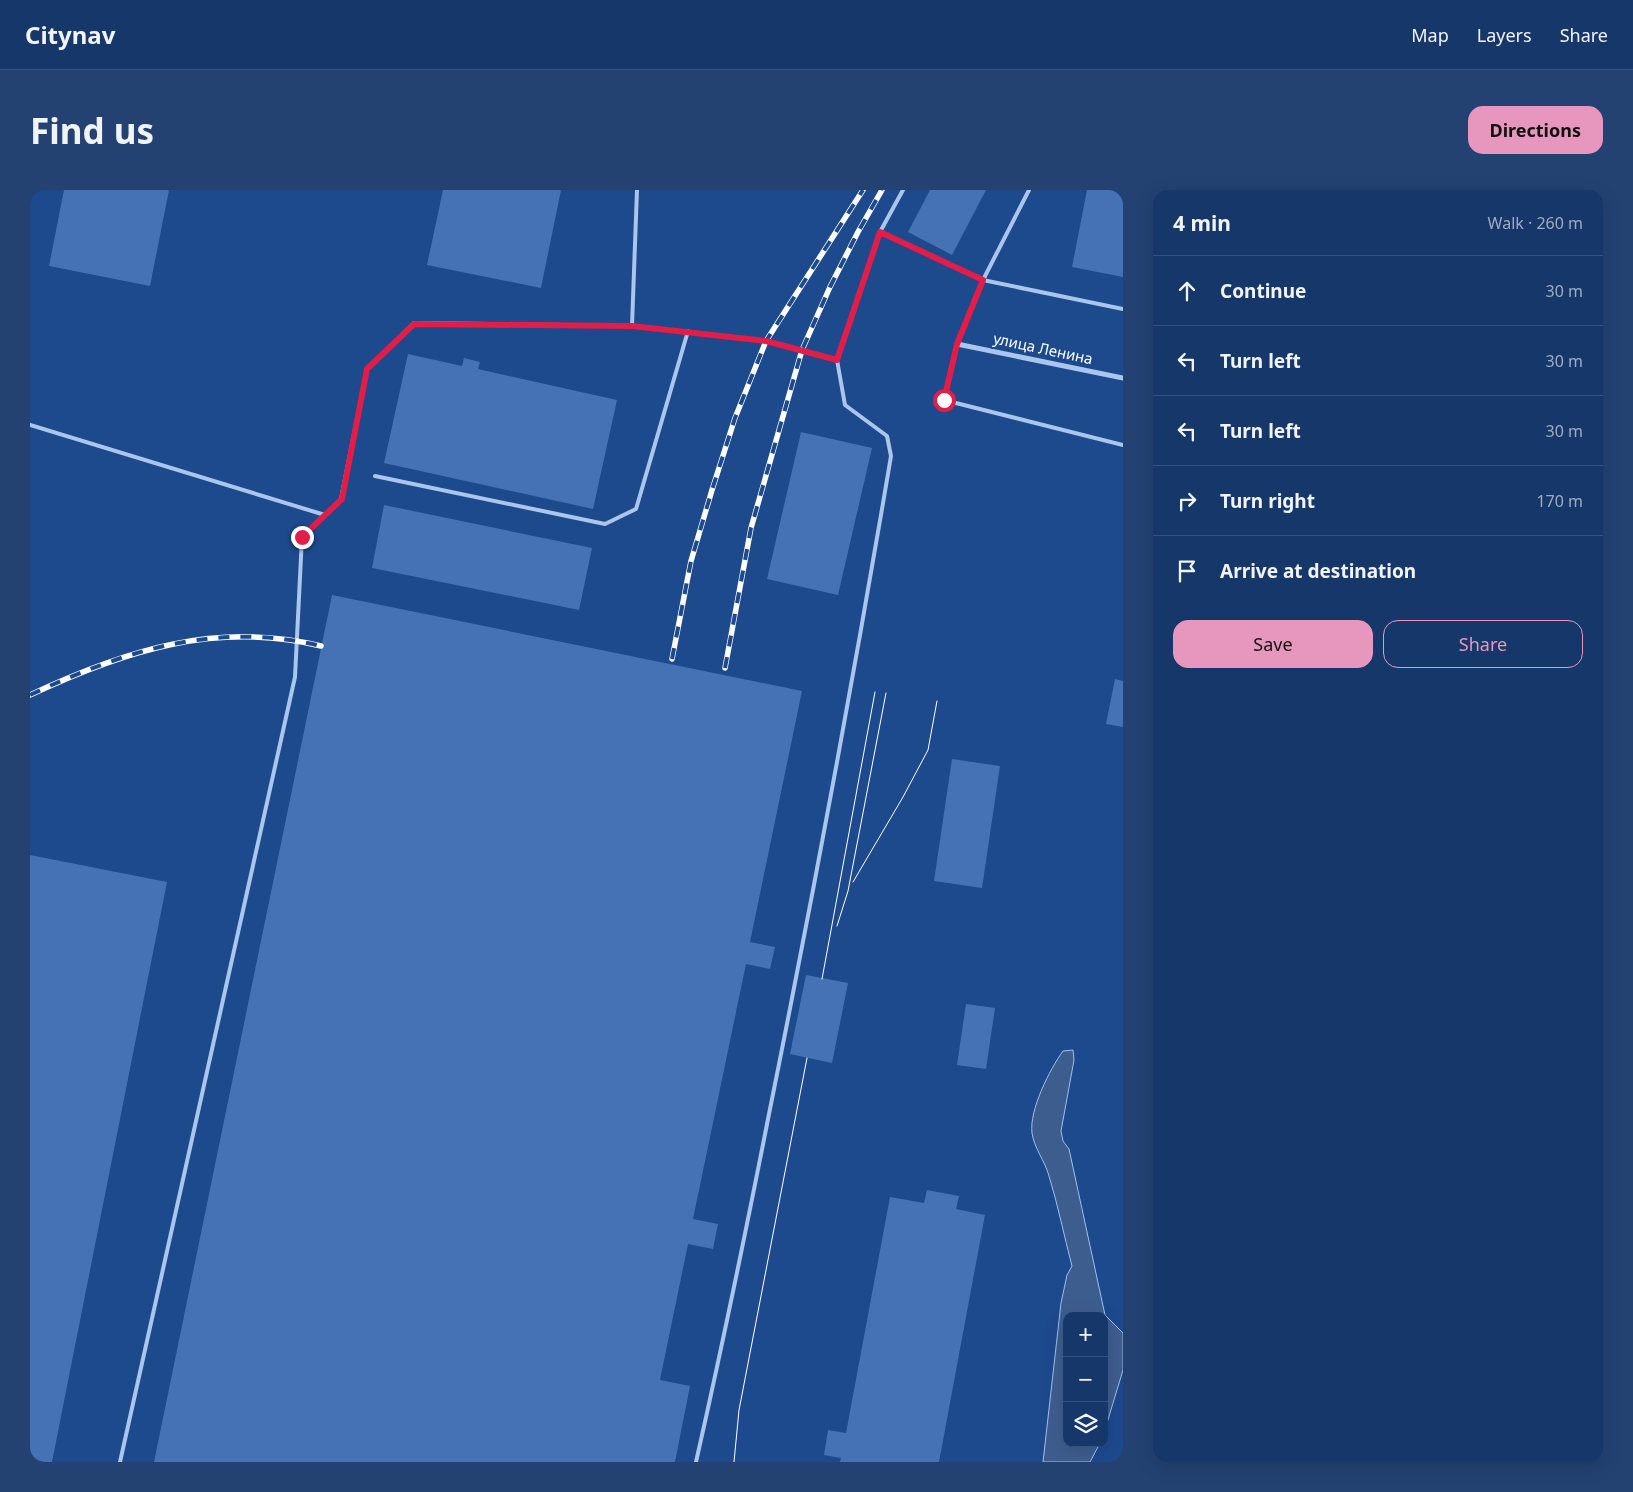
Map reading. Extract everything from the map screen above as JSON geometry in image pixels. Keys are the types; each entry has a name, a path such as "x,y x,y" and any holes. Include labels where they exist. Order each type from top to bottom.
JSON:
{"street":[{"name":"улица Ленина","path":"957,344 1123,378"}],"lane":[{"path":"632,326 637,190"},
{"path":"696,1462 720,1358 801,958 858,653 891,456 887,436 845,405 837,360 880,232 903,190"},
{"path":"1029,190 983,280 957,344 944,400 1123,445"},
{"path":"880,232 983,280 1123,309"},
{"path":"120,1462 295,677 302,537 342,499 367,369 414,324 632,326 766,341 837,360"},
{"path":"375,476 605,524 636,509 688,331"},
{"path":"30,425 325,515"}],"water":[{"path":"1073,1050 1074,1060 1061,1131 1063,1141 1069,1149 1104,1312 1063,1312 1063,1447 1098,1447 1090,1462 1043,1462 1061,1303 1067,1275 1072,1266 1049,1176 1033,1139 1032,1124 1042,1090 1052,1068 1063,1051"},
{"path":"1108,1318 1123,1333 1123,1370 1108,1420"}],"building":[{"path":"64,190 169,190 150,286 49,266"},
{"path":"443,190 561,190 541,288 427,265"},
{"path":"930,190 986,190 952,255 908,232"},
{"path":"1087,190 1123,190 1123,277 1072,267"},
{"path":"408,354 462,366 464,358 480,362 478,369 617,400 593,509 384,463"},
{"path":"801,432 872,448 838,595 767,579"},
{"path":"384,505 592,548 579,610 372,568"},
{"path":"332,595 802,691 750,942 775,947 770,969 746,964 693,1219 718,1224 713,1249 688,1244 660,1380 690,1386 675,1462 154,1462"},
{"path":"1115,679 1123,681 1123,727 1106,724"},
{"path":"952,759 1000,766 982,888 934,881"},
{"path":"30,855 167,882 52,1462 30,1462"},
{"path":"806,975 848,983 832,1063 790,1054"},
{"path":"966,1004 995,1008 986,1069 957,1065"},
{"path":"927,1190 959,1196 956,1209 985,1215 939,1462 840,1462 841,1458 824,1455 828,1430 846,1433 890,1197 924,1203"}],"tram line":[{"path":"822,979 875,692"},
{"path":"837,926 848,891 886,693"},
{"path":"853,882 928,750 937,701"},
{"path":"734,1462 739,1410 807,1058"}],"railway":[{"path":"672,659 691,561 735,418 766,341 863,190"},
{"path":"725,668 751,528 802,350 830,287 882,190"},
{"path":"30,695 101,665 172,644 245,637 283,639 321,646"}],"route":[{"path":"302,537 342,499 367,369 414,324 632,326 766,341 837,360 880,232 983,280 957,344 944,400"}]}
